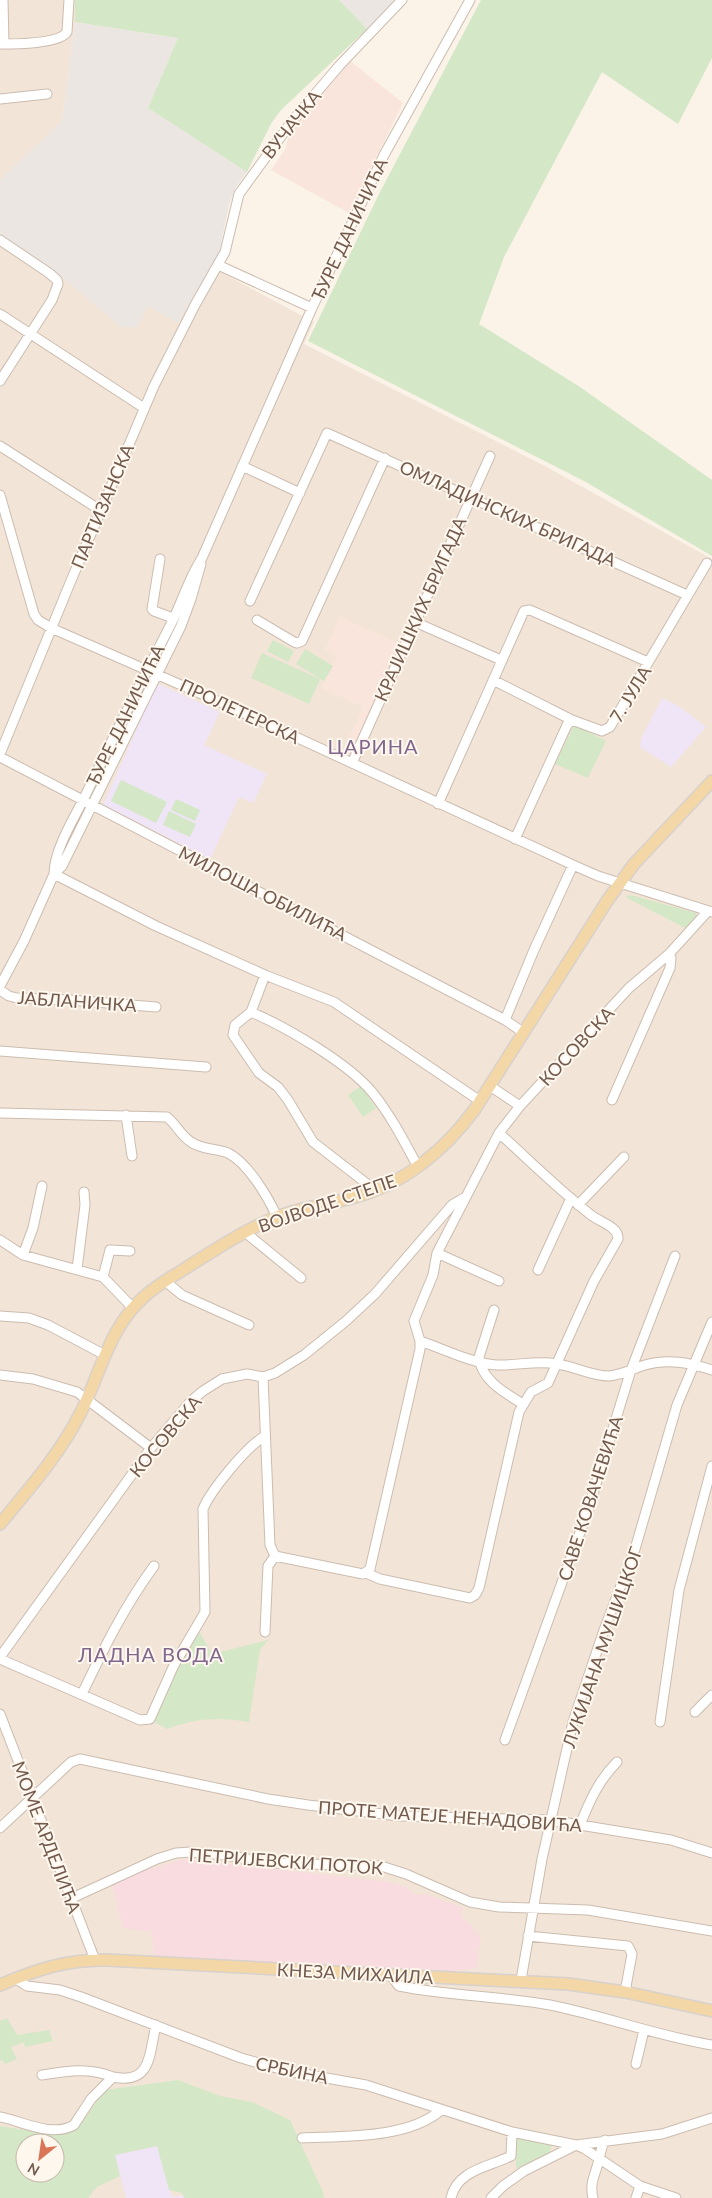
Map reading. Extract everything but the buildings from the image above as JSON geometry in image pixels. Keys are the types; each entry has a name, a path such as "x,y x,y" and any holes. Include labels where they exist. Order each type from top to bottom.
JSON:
{"main road":[{"name":"ВОЈВОДЕ СТЕПЕ","path":"0,1524 55,1455 87,1399 117,1331 132,1307 146,1295 165,1281 277,1217 375,1190 418,1166 450,1139 490,1086 555,980 620,883 655,840 712,781"},
{"name":"КНЕЗА МИХАИЛА","path":"0,1984 46,1967 94,1960 394,1976 521,1980 591,1986 712,2011"}],"street":[{"path":"3,0 2,44 46,40 65,35 68,25 69,0"},
{"name":"ЂУРЕ ДАНИЧИЋА","path":"87,803 147,669 202,558 312,308 384,155 470,0"},
{"name":"ВУЧАЧКА","path":"218,265 225,252 233,214 239,194 244,186 292,120 403,1"},
{"path":"0,98 47,94"},
{"path":"0,240 57,280 56,291 0,381"},
{"path":"218,265 312,308"},
{"name":"ПАРТИЗАНСКА","path":"0,755 51,628 144,408 195,305 218,265"},
{"path":"0,314 144,408"},
{"name":"ОМЛАДИНСКИХ БРИГАДА","path":"300,493 327,433 688,595"},
{"path":"0,446 100,510"},
{"name":"КРАЈИШКИХ БРИГАДА","path":"352,763 470,496 490,456"},
{"path":"257,620 294,642 302,641 385,458"},
{"path":"242,466 300,493 250,601"},
{"name":"ПРОЛЕТЕРСКА","path":"0,496 34,614 38,620 51,628 156,673 572,865 620,883 710,911"},
{"name":"ЂУРЕ ДАНИЧИЋА","path":"0,986 24,941 54,874 54,863 184,617 202,558"},
{"path":"160,559 152,608 154,611 173,618"},
{"name":"7. ЈУЛА","path":"572,720 598,730 608,729 708,562"},
{"path":"438,804 501,660 522,615 527,610 648,662"},
{"path":"415,622 501,660"},
{"path":"493,680 572,720 567,725 515,839"},
{"name":"МИЛОША ОБИЛИЋА","path":"0,755 87,803 505,1020 524,1033"},
{"path":"505,1020 572,865"},
{"path":"54,874 156,926 265,975 334,1002 480,1101"},
{"name":"КОСОВСКА","path":"420,1341 414,1320 433,1275 437,1252 499,1133 520,1106 629,988 669,954 710,911"},
{"path":"612,1100 670,968 671,958 669,954"},
{"path":"265,975 251,1012 236,1025 234,1035 259,1073 278,1088 313,1142 375,1190"},
{"name":"ЈАБЛАНИЧКА","path":"0,990 16,998 156,1007"},
{"path":"251,1012 299,1037 362,1082 382,1107 418,1166"},
{"path":"0,1051 206,1067"},
{"path":"490,1086 520,1106"},
{"path":"0,1113 167,1117 190,1142 202,1148 228,1153 234,1157 256,1181 277,1217"},
{"path":"126,1115 132,1156"},
{"path":"274,1556 360,1574 366,1573 380,1579 470,1598 475,1595 479,1588 518,1418 523,1404 531,1392 546,1386 558,1364 594,1281 618,1239 616,1231 574,1202 499,1133"},
{"path":"538,1270 574,1202 624,1157"},
{"path":"23,1255 33,1228 42,1186"},
{"path":"77,1269 85,1205 84,1192"},
{"name":"КОСОВСКА","path":"0,1658 151,1448 191,1401 212,1384 222,1379 238,1374 263,1377 275,1373 294,1362 346,1321 402,1265 452,1205 465,1198"},
{"path":"246,1233 301,1278"},
{"path":"0,1240 23,1255 103,1277 132,1307"},
{"path":"103,1277 110,1250 130,1250"},
{"path":"437,1252 499,1281"},
{"name":"САВЕ КОВАЧЕВИЋА","path":"505,1740 587,1513 631,1370 675,1256"},
{"path":"165,1281 182,1295 249,1325"},
{"path":"494,1310 479,1357 480,1362 494,1385 523,1404"},
{"path":"0,1316 30,1318 48,1324 106,1355"},
{"name":"ЛУКИЈАНА МУШИЦКОГ","path":"521,1980 550,1820 569,1736 615,1598 635,1549 670,1427 693,1364 712,1322"},
{"path":"366,1573 371,1567 420,1341 480,1362 497,1365 533,1362 558,1364 606,1376 620,1375 644,1365 668,1362 693,1364 712,1370"},
{"path":"0,1375 51,1383 77,1392 151,1448"},
{"path":"263,1377 270,1545 274,1556"},
{"path":"0,1658 140,1720 149,1720 155,1711 174,1665 205,1612 203,1509 206,1501 256,1441 265,1436"},
{"path":"660,1722 679,1590 712,1466"},
{"path":"265,1632 268,1566 274,1556"},
{"path":"82,1694 111,1632 154,1566"},
{"path":"695,1712 712,1695"},
{"name":"МОМЕ АРДЕЛИЋА","path":"0,1714 94,1960"},
{"name":"ПРОТЕ МАТЕЈЕ НЕНАДОВИЋА","path":"32,1799 71,1762 80,1758 268,1799 399,1816 550,1820 671,1840 712,1853"},
{"path":"580,1825 595,1788 617,1762"},
{"path":"0,1828 32,1799"},
{"name":"ПЕТРИЈЕВСКИ ПОТОК","path":"70,1899 157,1859 176,1853 191,1852 225,1854 280,1863 381,1866 406,1874 470,1902 500,1907 606,1912 712,1931"},
{"path":"528,1936 628,1946 632,1954 625,1992"},
{"path":"394,1976 394,1981 399,1986 551,2006 587,2013 676,2040 712,2046"},
{"name":"СРБИНА","path":"15,1978 22,1984 60,1990 81,1996 241,2058 287,2071 366,2085 512,2132 576,2145"},
{"path":"42,2075 83,2070 113,2077 133,2079 141,2074 147,2062 156,2025"},
{"path":"636,2064 644,2030"},
{"path":"0,2117 44,2128 70,2128 80,2120 91,2099 113,2077"},
{"path":"302,2138 381,2133 396,2130 418,2125 441,2110"},
{"path":"492,2198 514,2177 576,2145 662,2134 712,2118"},
{"path":"450,2198 455,2185 464,2176 511,2156 512,2132"},
{"path":"552,2157 557,2147 553,2140"},
{"path":"593,2198 591,2184 605,2140"},
{"path":"576,2145 640,2186 676,2198"},
{"path":"636,2198 640,2186"}],"shaded area":[{"path":"0,0 75,0 75,22 62,121 0,180"},
{"path":"339,0 397,0 367,29"},
{"path":"75,22 178,38 148,108 247,172 236,187 229,205 219,253 178,323 148,306 137,328 121,327 61,276 0,234 0,180 62,121"},
{"path":"350,61 403,103 349,213 271,170 286,148 288,138 297,123"},
{"path":"0,234 61,276 148,306 178,322 211,267 314,322 304,344 545,466 712,559 712,2198 0,2198"},
{"path":"340,617 403,645 354,754 344,749 363,707 321,688 337,655 325,650"},
{"path":"157,683 220,712 204,745 267,774 253,803 239,797 210,859 103,805"},
{"path":"662,698 680,707 706,727 671,767 640,747 641,739"},
{"path":"185,1859 390,1882 408,1888 415,1895 426,1894 463,1908 461,1916 481,1936 477,1968 446,1972 154,1958 152,1932 123,1928 112,1884 142,1871"},
{"path":"157,2146 172,2197 193,2194 194,2198 126,2198 115,2155"}],"green space":[{"path":"75,0 339,0 367,29 281,110 272,122 247,172 148,108 178,38 75,22"},
{"path":"481,0 712,0 712,58 678,124 602,72 504,257 479,324 580,387 712,480 712,556 584,481 308,341 379,194"},
{"path":"273,640 294,651 288,662 267,651"},
{"path":"305,649 333,666 324,681 296,664"},
{"path":"262,653 320,679 309,704 251,678"},
{"path":"573,727 579,727 606,741 588,778 555,764"},
{"path":"121,780 167,802 156,823 111,801"},
{"path":"176,799 200,810 195,821 171,810"},
{"path":"169,811 196,824 190,837 163,825"},
{"path":"631,895 696,913 696,916 687,929 625,897"},
{"path":"361,1086 376,1108 363,1117 348,1095"},
{"path":"199,1631 212,1654 268,1640 260,1650 249,1722 227,1719 208,1720 167,1729 154,1722 181,1658"},
{"path":"7,2018 17,2035 49,2030 53,2041 25,2047 24,2042 11,2047 17,2059 5,2064 2,2060 0,2061 0,2021"},
{"path":"178,2080 220,2096 252,2102 290,2120 324,2198 184,2198 182,2193 169,2190 157,2146 115,2155 120,2176 97,2187 88,2198 0,2198 0,2126 44,2133 72,2132 85,2118 105,2090"},
{"path":"515,2137 552,2145 550,2152 516,2169"}],"district":[{"name":"ЦАРИНА","path":"373,746"},
{"name":"ЛАДНА ВОДА","path":"151,1654"}]}
